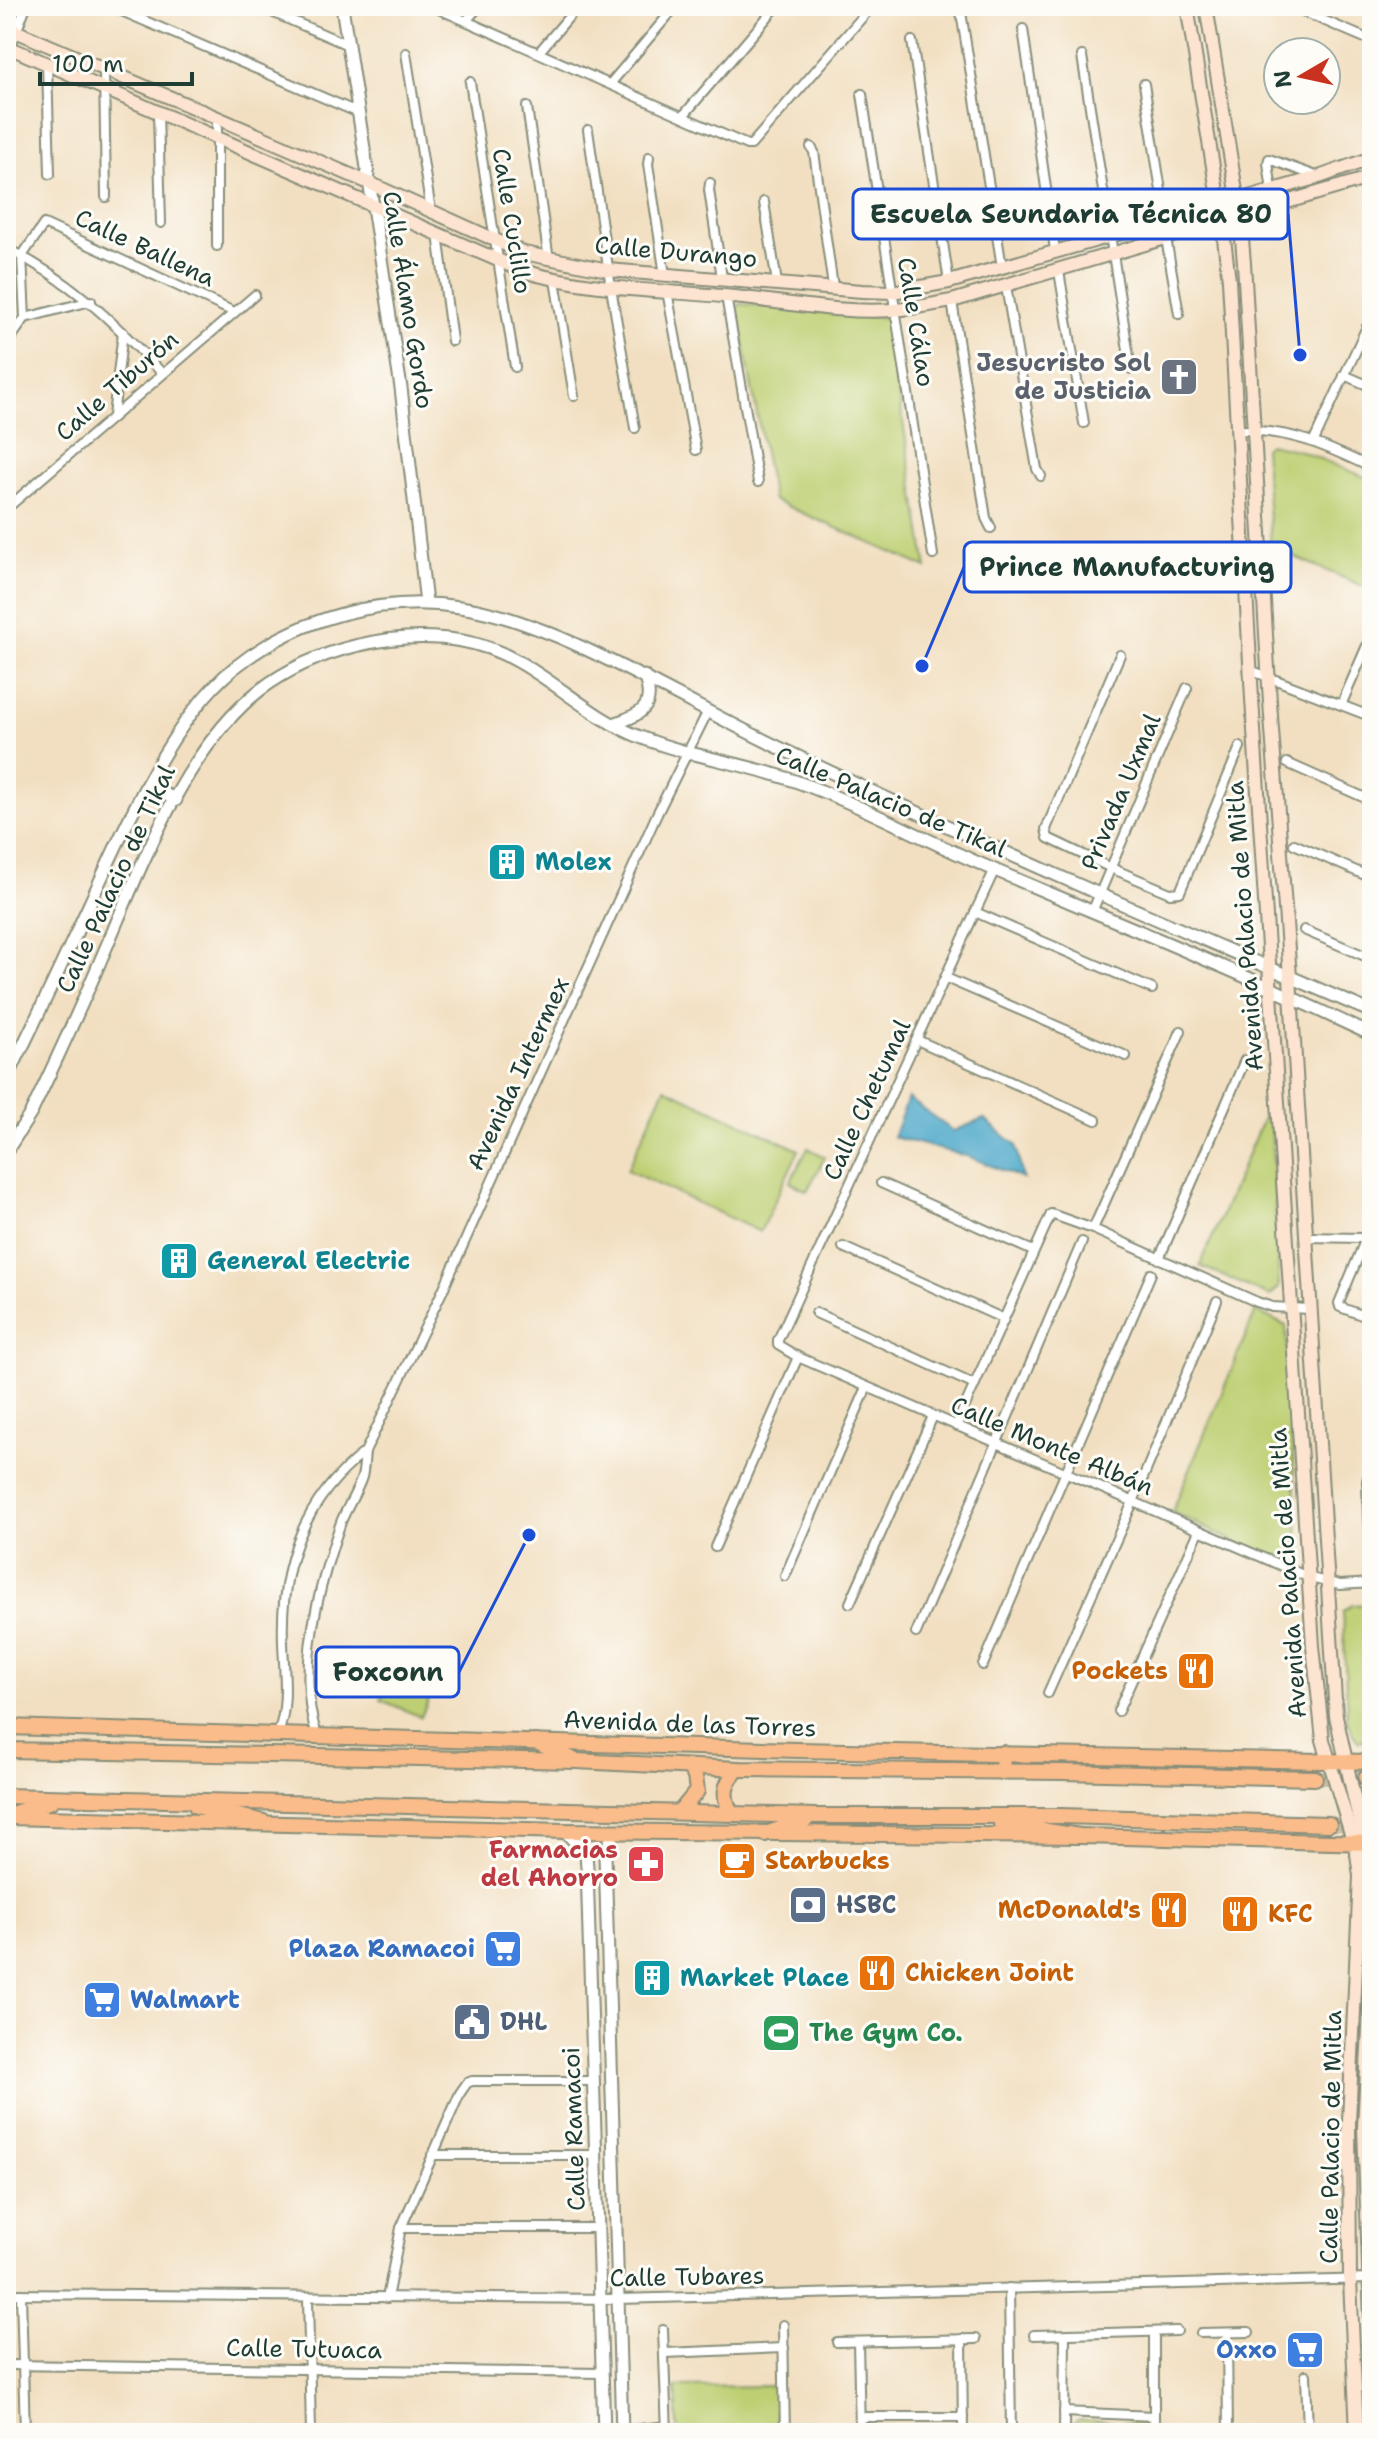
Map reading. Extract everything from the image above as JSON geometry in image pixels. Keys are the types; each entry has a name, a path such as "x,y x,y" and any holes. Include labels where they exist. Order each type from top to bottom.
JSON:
{"main road":[{"name":"Avenida Palacio de Mitla","path":"1187,6 1229,280 1250,670 1316,1679 1323,1740 1329,1761 1364,1843"},
{"name":"Avenida Palacio de Mitla","path":"1206,6 1240,216 1336,1716 1364,1843"},
{"name":"Calle Durango","path":"11,29 367,182 494,241 549,260 608,270 892,292 949,282 1055,250 1166,222 1319,177 1372,158"},
{"name":"Calle Durango","path":"8,47 498,261 555,280 611,288 726,296 822,308 893,310 952,301 1372,177"},
{"name":"Avenida de las Torres","path":"6,1727 798,1750 1372,1762"},
{"path":"536,1742 576,1761"},
{"name":"Avenida de las Torres","path":"6,1750 576,1761 738,1769 1315,1778"},
{"path":"1002,1772 1003,1753"},
{"path":"680,1812 697,1791 695,1776 689,1767"},
{"path":"731,1813 726,1802 726,1786 738,1769"},
{"path":"6,1796 817,1816 1061,1816 1329,1824"},
{"path":"6,1816 64,1797"},
{"path":"168,1799 264,1822"},
{"path":"6,1816 565,1831 1080,1836 1364,1843"},
{"path":"765,1834 817,1816"},
{"path":"961,1818 1080,1836"},
{"name":"Calle Palacio de Mitla","path":"1364,1843 1370,1869 1372,1923 1368,2130 1372,2349"},
{"name":"Calle Palacio de Mitla","path":"1357,2433 1350,2280 1349,2122 1364,1843"}],"street":[{"path":"8,47 11,29 26,6"},
{"path":"110,6 359,113"},
{"path":"258,6 348,45"},
{"name":"Calle Álamo Gordo","path":"342,6 401,388 426,603"},
{"path":"432,6 742,145 753,143 872,6"},
{"path":"467,20 479,6"},
{"path":"539,52 578,6"},
{"path":"610,84 676,6"},
{"path":"683,116 777,6"},
{"path":"960,6 1002,267"},
{"path":"1290,6 1372,41"},
{"path":"1023,29 1055,250"},
{"path":"912,41 949,282"},
{"path":"406,53 431,211"},
{"path":"1082,56 1131,369"},
{"path":"47,64 50,174"},
{"path":"104,71 106,197"},
{"name":"Calle Cuclillo","path":"470,82 515,367"},
{"path":"1144,84 1166,222"},
{"name":"Calle Cálao","path":"862,94 933,555"},
{"path":"527,107 549,260"},
{"path":"158,112 161,223"},
{"path":"217,120 217,246"},
{"path":"588,130 635,428"},
{"path":"811,147 833,287"},
{"path":"649,157 665,275"},
{"path":"1272,191 1269,159 1319,177"},
{"path":"710,183 722,278"},
{"path":"764,202 777,283"},
{"name":"Calle Ballena","path":"22,256 42,225 47,224 234,312"},
{"path":"438,234 452,341"},
{"path":"1166,238 1179,314"},
{"path":"6,248 91,301 162,373"},
{"path":"6,345 25,318 22,256"},
{"path":"1059,271 1084,423"},
{"path":"555,280 574,396"},
{"path":"1006,286 1037,469 1041,476"},
{"path":"667,291 696,450"},
{"name":"Calle Tiburón","path":"6,509 255,295"},
{"path":"726,296 758,482"},
{"path":"25,318 91,301"},
{"path":"952,301 986,518 991,528"},
{"path":"1314,441 1372,316"},
{"path":"113,416 123,332"},
{"path":"1344,375 1372,387"},
{"path":"1237,430 1255,430 1314,441 1372,468"},
{"name":"Calle Palacio de Tikal","path":"6,1080 147,784 206,696 231,671 284,636 330,617 358,610 426,603 464,607 517,621 644,676 707,713 852,783 1100,895 1372,1012"},
{"path":"1342,703 1372,634"},
{"name":"Calle Palacio de Tikal","path":"6,1152 31,1113 127,896 202,753 219,730 263,688 293,670 360,645 431,638 458,640 502,651 518,659 568,696 635,735 687,753 797,782 1372,1035"},
{"path":"1120,655 1045,832 1048,838 1170,893 1180,892 1240,747"},
{"path":"1250,670 1372,717"},
{"path":"613,724 640,713 647,703 650,693 644,676"},
{"name":"Privada Uxmal","path":"1092,912 1187,688"},
{"name":"Avenida Intermex","path":"317,1735 308,1706 313,1626 331,1551 362,1476 365,1452 442,1292 707,713"},
{"path":"1287,763 1372,801"},
{"path":"147,784 176,800"},
{"path":"1294,844 1372,878"},
{"name":"Calle Chetumal","path":"780,1347 778,1340 995,869"},
{"path":"975,912 1152,989"},
{"path":"1304,930 1372,959"},
{"path":"946,978 1126,1056"},
{"path":"1093,1229 1181,1031"},
{"path":"917,1040 1096,1120"},
{"path":"1159,1259 1245,1060"},
{"path":"881,1183 1033,1251"},
{"path":"956,1426 1049,1217 1057,1215 1093,1229 1257,1302 1291,1309 1309,1309"},
{"path":"1372,1224 1369,1240 1339,1303 1340,1307 1372,1319"},
{"path":"1306,1237 1369,1240"},
{"path":"916,1633 1082,1242"},
{"path":"843,1247 1004,1319"},
{"path":"983,1665 1151,1274"},
{"path":"1048,1693 1133,1502 1217,1301"},
{"path":"816,1313 975,1385"},
{"name":"Calle Monte Albán","path":"780,1347 1310,1578"},
{"path":"715,1547 798,1357"},
{"path":"785,1576 867,1387"},
{"path":"850,1603 933,1416"},
{"name":"Avenida Intermex","path":"278,1734 285,1709 284,1591 289,1562 297,1538 313,1512 347,1466 365,1452"},
{"path":"1368,1522 1367,1481 1372,1464"},
{"path":"1118,1711 1199,1531"},
{"path":"1310,1578 1327,1583 1372,1583"},
{"path":"565,1831 586,1854 596,1848 605,1855"},
{"name":"Calle Ramacoi","path":"614,1831 605,1855 622,2432"},
{"name":"Calle Ramacoi","path":"586,1854 604,2433"},
{"path":"387,2298 401,2228 467,2083 594,2081"},
{"path":"1349,2122 1368,2130"},
{"path":"432,2155 597,2155"},
{"path":"401,2228 599,2228"},
{"name":"Calle Tubares","path":"6,2294 618,2299 1370,2279"},
{"path":"1009,2288 1011,2433"},
{"path":"21,2294 25,2433"},
{"path":"308,2298 311,2433"},
{"path":"783,2325 785,2433"},
{"path":"622,2432 667,2430 663,2330"},
{"path":"1034,2335 1177,2331"},
{"path":"1201,2333 1249,2332"},
{"path":"1154,2333 1154,2433"},
{"path":"1227,2333 1228,2433"},
{"path":"1064,2433 1065,2336"},
{"path":"962,2339 963,2433"},
{"path":"837,2342 976,2339"},
{"path":"858,2342 860,2433"},
{"path":"665,2353 784,2348"},
{"name":"Calle Tutuaca","path":"6,2365 602,2373"},
{"path":"1306,2375 1308,2433"},
{"path":"1064,2412 1154,2416"},
{"path":"860,2417 963,2417"}],"green space":[{"path":"740,304 886,318 927,568 773,500 737,308"},
{"path":"1269,444 1301,451 1372,480 1372,590 1271,547 1264,448"},
{"path":"665,1088 799,1150 760,1232 627,1170"},
{"path":"1270,1102 1279,1287 1270,1296 1200,1266"},
{"path":"808,1148 825,1157 807,1191 790,1182"},
{"path":"1256,1311 1286,1326 1298,1540 1294,1557 1279,1563 1172,1512"},
{"path":"1372,1604 1372,1735 1367,1747 1362,1739 1359,1742 1353,1734 1347,1718 1343,1612 1352,1605"},
{"path":"390,1679 430,1696 421,1717 381,1700"},
{"path":"777,2386 777,2433 678,2433 676,2387"},
{"path":"1079,2420 1143,2423 1146,2433 1072,2433 1072,2425"},
{"path":"873,2426 949,2428 955,2433 869,2433"}],"water":[{"path":"908,1098 953,1131 984,1119 1016,1145 1023,1179 970,1157 893,1137"}],"tunnel":[{"path":"1315,1778 1366,1778"},
{"path":"1329,1824 1372,1825"}],"place":[{"name":"Escuela Seundaria Técnica 80","path":"1300,355"},
{"name":"Jesucristo Sol de Justicia","path":"1179,377"},
{"name":"Prince Manufacturing","path":"922,666"},
{"name":"Molex","path":"507,862"},
{"name":"General Electric","path":"179,1261"},
{"name":"Foxconn","path":"529,1535"},
{"name":"Pockets","path":"1196,1671"},
{"name":"Starbucks","path":"737,1861"},
{"name":"Farmacias del Ahorro","path":"646,1864"},
{"name":"HSBC","path":"808,1905"},
{"name":"McDonald's","path":"1169,1910"},
{"name":"KFC","path":"1240,1914"},
{"name":"Plaza Ramacoi","path":"503,1949"},
{"name":"Chicken Joint","path":"877,1973"},
{"name":"Market Place","path":"652,1978"},
{"name":"Walmart","path":"102,2000"},
{"name":"DHL","path":"472,2022"},
{"name":"The Gym Co.","path":"781,2033"},
{"name":"Oxxo","path":"1305,2350"}]}
